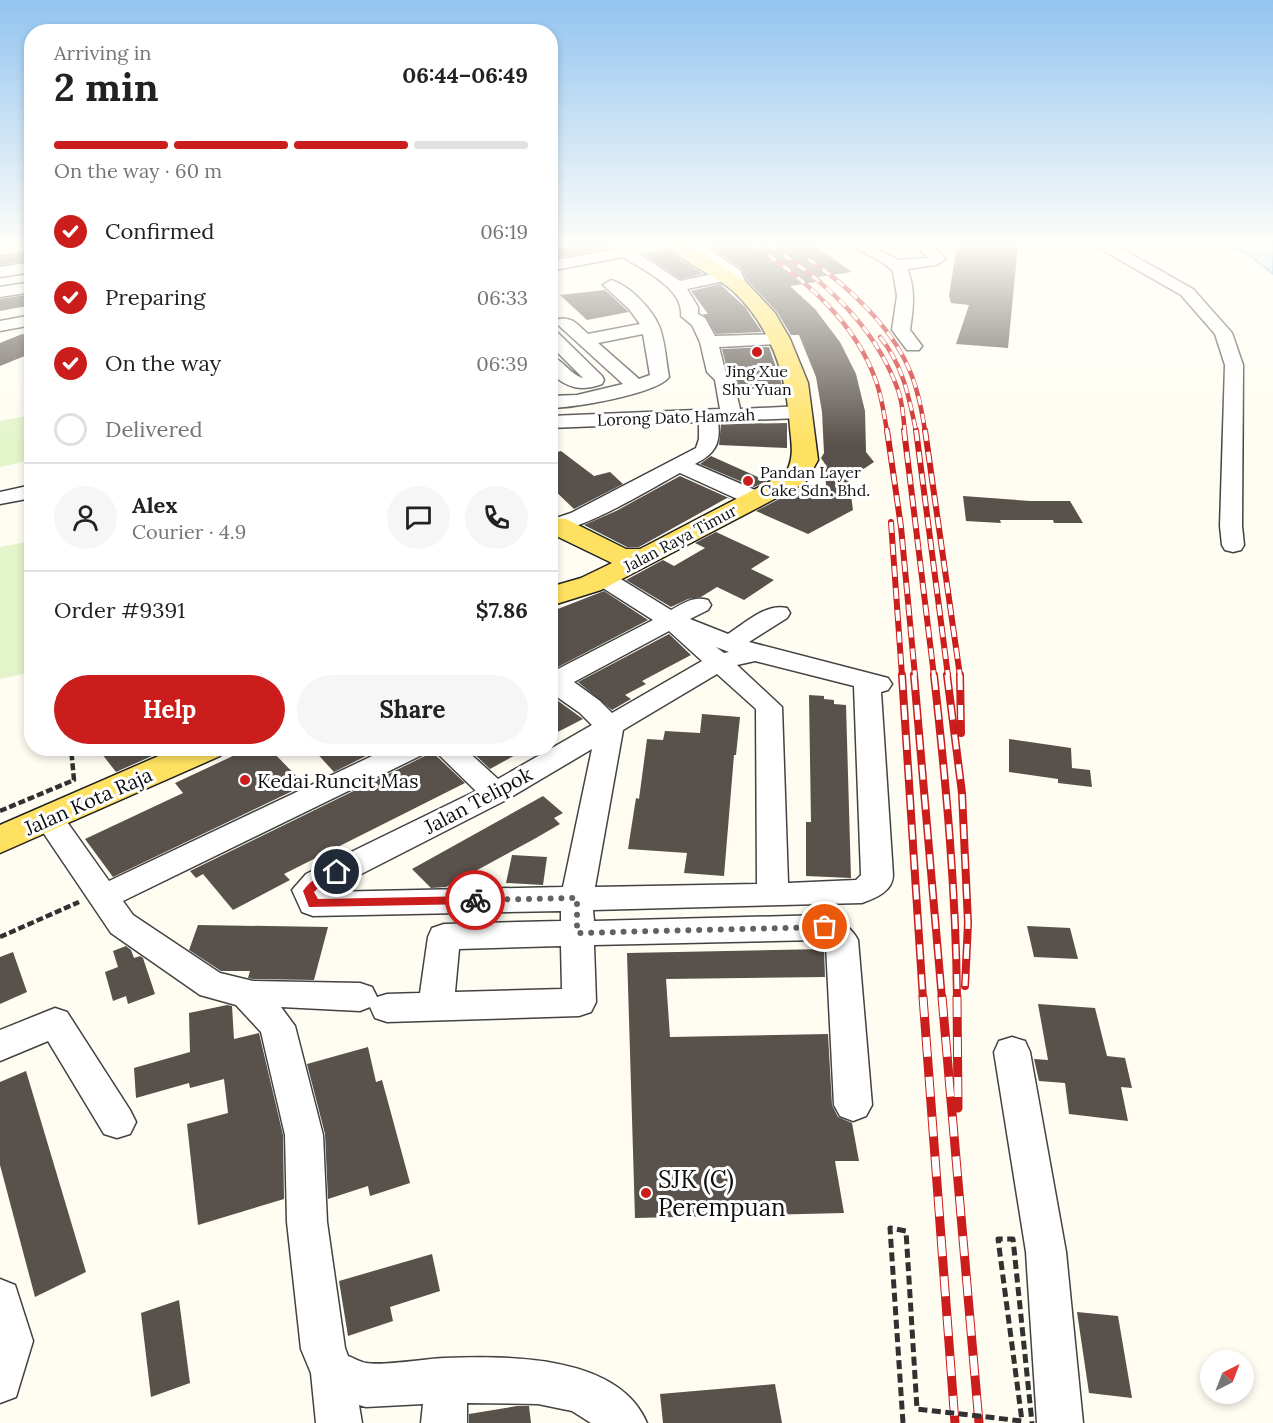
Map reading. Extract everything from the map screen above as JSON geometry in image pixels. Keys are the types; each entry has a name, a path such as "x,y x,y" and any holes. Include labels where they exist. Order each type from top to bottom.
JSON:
{"main road":[{"name":"Jalan Raya Timur","path":"558,594 603,578 645,558 754,498 796,478 805,460 797,383 779,339 763,311"},
{"path":"558,525 621,557 645,558"},
{"path":"558,528 583,559 584,571 558,593"},
{"name":"Jalan Kota Raja","path":"0,840 190,756"}],"street":[{"path":"558,403 590,399 654,381 660,376 651,327 642,311"},
{"path":"690,311 689,316 699,322 709,342 716,372 724,378 731,414"},
{"path":"904,311 901,330 913,346"},
{"path":"1204,311 1223,333 1234,365 1231,526 1233,545"},
{"path":"0,327 24,322"},
{"path":"565,326 607,336 651,327"},
{"path":"565,326 635,385"},
{"path":"607,336 638,367"},
{"path":"709,342 779,339"},
{"path":"558,343 595,380 582,385 574,383 558,368"},
{"name":"Lorong Dato Hamzah","path":"558,422 801,412"},
{"path":"558,521 579,518 703,452 709,446 708,416"},
{"path":"680,465 754,498"},
{"path":"0,481 24,476"},
{"path":"0,498 24,493"},
{"path":"577,898 773,895 769,706 724,652 603,578"},
{"path":"558,678 672,621 699,604"},
{"path":"724,652 778,613"},
{"name":"Jalan Telipok","path":"577,898 314,904 308,891 317,882 496,793 610,728 724,652 755,653 873,683 876,881 862,891 773,895"},
{"path":"248,995 267,993 436,1006 579,1002 577,898 610,728 590,706 558,685"},
{"path":"100,895 397,756"},
{"path":"455,756 496,793"},
{"path":"49,819 114,915 127,929 157,946 196,976 212,985 240,990 248,995 276,1026 304,1135 308,1234 323,1349 333,1372 339,1423"},
{"path":"436,1006 444,937 825,927 842,940 853,1105"},
{"path":"0,1046 55,1022 117,1122"},
{"path":"1012,1052 1046,1252 1060,1423"},
{"path":"0,1300 11,1341 0,1381"},
{"path":"333,1372 366,1385 446,1380 538,1382 578,1390 604,1404 624,1423"},
{"path":"444,1423 446,1380"}],"path":[{"path":"0,811 74,780 72,756"},
{"path":"0,937 100,895"},
{"path":"903,1423 890,1228 906,1231 917,1409 1022,1421 998,1239 1013,1239 1032,1423"}],"green space":[{"path":"24,416 24,462 0,467 0,421"},
{"path":"24,542 24,674 0,679 0,547"}],"building":[{"path":"578,311 629,312 587,320"},
{"path":"706,311 748,311 762,332 716,334 703,314 708,314"},
{"path":"817,311 840,342 856,374 865,411 866,452 874,462 862,470 848,473 853,510 808,534 756,511 806,485 826,486 825,464 821,458 824,453 822,412 816,377 799,335 791,335 777,312"},
{"path":"967,311 1012,311 1008,348 956,344"},
{"path":"24,335 24,356 0,366 0,343"},
{"path":"769,347 783,388 738,389 735,378 727,369 722,349"},
{"path":"787,423 787,448 719,445 721,424"},
{"path":"561,451 594,476 610,472 623,484 574,509 558,494 558,452"},
{"path":"711,456 767,481 754,487 700,464"},
{"path":"680,476 731,499 727,498 639,547 627,547 584,525 616,511"},
{"path":"963,496 1030,501 1070,501 1083,523 1054,523 1053,520 1000,520 1001,523 966,521"},
{"path":"716,532 770,557 751,569 774,580 744,600 717,587 701,597 688,599 671,607 626,580 663,560 674,566 705,548 695,543"},
{"path":"604,591 648,620 558,667 558,609"},
{"path":"669,634 691,655 642,681 646,684 625,695 631,699 612,710 578,682"},
{"path":"809,695 824,696 824,699 834,700 834,704 846,705 851,878 806,876 806,822 811,822"},
{"path":"558,701 583,719 558,732"},
{"path":"702,714 740,717 736,755 734,755 724,876 684,873 687,853 628,849 636,798 639,799 647,739 663,740 665,731 700,733"},
{"path":"1009,739 1071,748 1072,768 1090,770 1092,787 1058,783 1058,779 1009,772"},
{"path":"104,756 152,756 116,772"},
{"path":"233,756 277,756 305,785 113,877 85,839 183,793 175,783"},
{"path":"319,756 366,756 334,772"},
{"path":"425,756 436,756 465,783 284,874 290,880 233,910 203,874 196,878 190,871"},
{"path":"476,756 514,756 490,769"},
{"path":"543,796 563,813 554,818 560,824 536,838 446,887 431,888 412,869"},
{"path":"512,855 547,857 543,885 506,883"},
{"path":"198,925 328,927 314,980 253,979 248,978 250,971 221,971 189,950"},
{"path":"1027,926 1070,928 1078,959 1034,957"},
{"path":"126,946 131,950 134,958 140,956 143,958 155,994 128,1004 126,996 113,1001 105,972 118,967 113,951"},
{"path":"824,949 825,977 666,979 670,1037 828,1034 832,1105 838,1117 852,1123 859,1161 835,1161 844,1213 635,1218 627,953"},
{"path":"13,952 27,992 0,1004 0,957"},
{"path":"1038,1004 1095,1008 1107,1056 1125,1058 1132,1088 1121,1087 1128,1121 1069,1114 1065,1083 1039,1081 1034,1059 1048,1060"},
{"path":"232,1006 234,1039 259,1033 283,1135 284,1199 198,1225 187,1124 228,1113 224,1079 190,1088 189,1083 136,1098 134,1068 190,1052 189,1013"},
{"path":"368,1047 376,1082 382,1080 410,1183 370,1196 368,1186 328,1199 325,1134 307,1064"},
{"path":"26,1071 86,1272 35,1297 0,1165 0,1082"},
{"path":"432,1254 440,1291 390,1307 393,1321 348,1336 339,1281"},
{"path":"179,1300 190,1383 151,1397 141,1313"},
{"path":"1077,1312 1118,1316 1132,1398 1089,1393"},
{"path":"775,1384 782,1423 663,1423 660,1394"},
{"path":"529,1406 531,1423 469,1423 469,1414"}],"railway":[{"path":"833,311 855,339 867,359 876,381 887,431"},
{"path":"850,311 876,345 888,367 902,405 905,431"},
{"path":"870,311 901,353 912,377 925,431"},
{"path":"880,337 900,370 916,431"},
{"path":"887,430 901,527 915,676"},
{"path":"904,430 934,676"},
{"path":"916,430 948,676"},
{"path":"925,430 960,676"},
{"path":"891,522 902,676"},
{"path":"902,675 923,999"},
{"path":"914,675 942,999"},
{"path":"934,675 950,837 957,999"},
{"path":"947,675 962,793 968,923 965,986"},
{"path":"960,675 961,733"},
{"path":"923,997 955,1423"},
{"path":"942,997 979,1423"},
{"path":"957,997 958,1108"}],"way so far":[{"path":"475,900 577,898 577,933 825,927"}],"place":[{"name":"Jing Xue Shu Yuan","path":"757,352"},
{"name":"Pandan Layer Cake Sdn. Bhd.","path":"748,481"},
{"name":"Kedai Runcit Mas","path":"245,780"},
{"name":"SJK (C) Perempuan","path":"646,1193"}],"route":[{"path":"337,872 317,882 308,891 314,904 475,900"}]}
